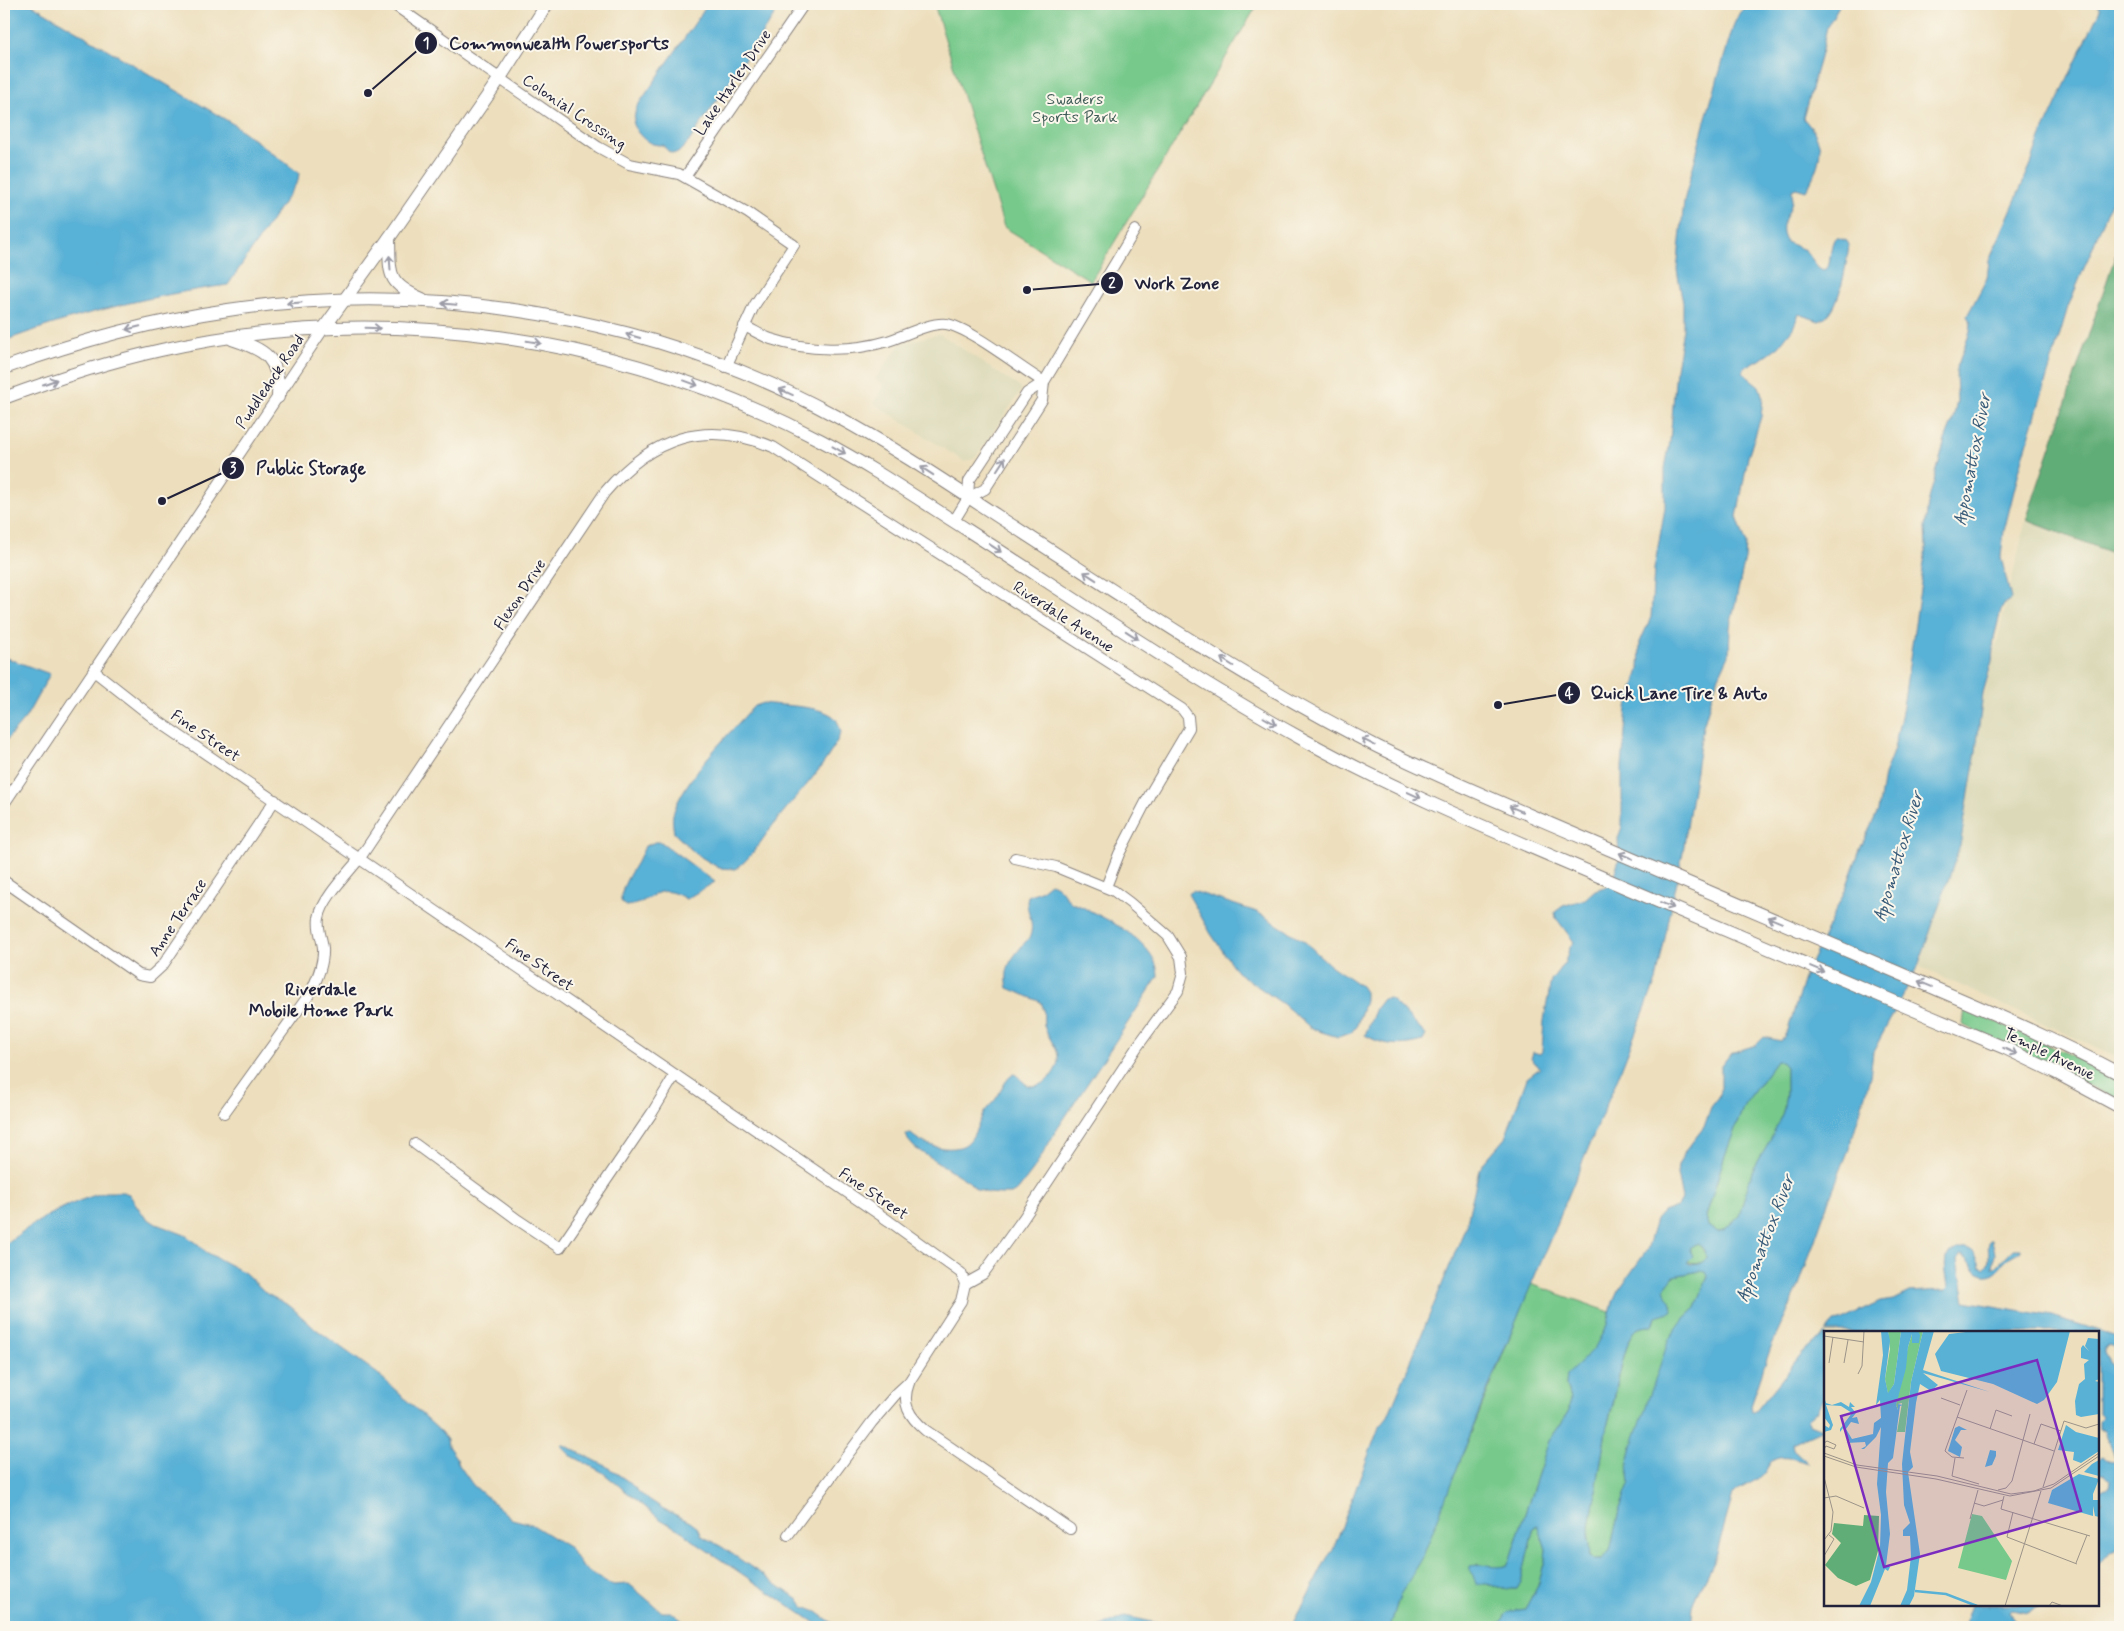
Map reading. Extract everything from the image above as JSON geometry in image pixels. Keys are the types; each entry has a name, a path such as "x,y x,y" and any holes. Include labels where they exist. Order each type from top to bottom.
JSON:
{"main road":[{"name":"Puddledock Road","path":"324,328 500,78 547,4"},
{"path":"389,238 392,278 399,287 408,293 429,302"},
{"path":"4,368 84,341 165,321 263,305 342,300 429,302"},
{"name":"Temple Avenue","path":"429,302 508,310 570,321 664,345 726,367 792,394 831,413 1299,706 1417,766 1969,1003 2075,1050 2120,1074"},
{"name":"Temple Avenue","path":"4,398 80,371 163,349 230,338 324,328 408,329 508,338 554,346 647,368 737,400 817,438 904,489 1226,695 1302,739 1394,786 1965,1032 2055,1072 2120,1107"},
{"path":"230,338 250,345 270,357 275,364 278,374 278,397"}],"street":[{"name":"Colonial Crossing","path":"393,4 598,147 629,164 679,174 748,213 794,245 754,306 744,326"},
{"name":"Lake Harley Drive","path":"685,177 804,4"},
{"path":"968,498 985,489 1042,400 1044,382 1136,230"},
{"path":"726,367 744,326 771,339 801,346 865,347 934,325 947,324 967,333 1044,382"},
{"name":"Puddledock Road","path":"4,804 324,328"},
{"path":"954,521 968,498 969,481 973,474 1026,393 1044,382"},
{"name":"Flexon Drive","path":"224,1113 310,992 322,963 323,948 318,924 322,908 360,858 606,492 621,474 646,453 679,439 697,435 727,434 760,442"},
{"name":"Riverdale Avenue","path":"760,442 785,454 843,490 1150,688 1182,709 1186,714 1189,728 1150,794 1119,854 1106,887"},
{"name":"Fine Street","path":"94,671 155,718 933,1252 961,1273 965,1284"},
{"name":"Anne Terrace","path":"4,881 139,975 150,977 163,965 275,800"},
{"path":"788,1535 872,1422 896,1394 910,1382 957,1308 965,1290 965,1284 983,1274 1023,1220 1137,1047 1178,991 1182,982 1183,963 1176,946 1168,936 1130,902 1106,887 1056,867 1015,858"},
{"path":"415,1144 518,1220 560,1248 652,1113 675,1075"},
{"path":"910,1382 906,1404 913,1419 932,1435 1070,1529"}],"shaded area":[{"path":"940,334 1022,389 975,458 965,462 873,403 884,385 875,379 901,343"},
{"path":"2026,520 2120,556 2120,1058 1920,967"}],"green space":[{"name":"Swaders Sports Park","path":"934,4 1258,4 1091,281 1004,227"},
{"path":"2120,242 2120,556 2026,520"},
{"path":"1965,1008 2065,1052 2120,1082 2120,1101 1963,1025"},
{"path":"1776,1061 1781,1061 1786,1067 1786,1095 1783,1112 1770,1141 1752,1172 1739,1216 1724,1230 1718,1232 1708,1226 1706,1217 1724,1158 1744,1105"},
{"path":"1698,1244 1707,1254 1706,1259 1701,1263 1687,1262 1693,1256 1689,1248"},
{"path":"1700,1271 1707,1272 1708,1276 1696,1308 1682,1321 1632,1447 1628,1463 1630,1483 1619,1511 1610,1552 1603,1560 1595,1560 1590,1556 1588,1538 1607,1425 1626,1348 1630,1338 1637,1329 1653,1326 1656,1316 1672,1306 1666,1296 1665,1287 1674,1276"},
{"path":"1531,1284 1610,1312 1607,1325 1594,1350 1567,1375 1566,1385 1570,1399 1569,1412 1549,1441 1508,1565 1497,1568 1478,1564 1487,1584 1506,1589 1517,1589 1521,1582 1533,1531 1535,1526 1538,1525 1546,1549 1539,1583 1525,1609 1508,1612 1497,1627 1390,1627 1400,1595 1444,1501"}],"water":[{"path":"4,4 31,4 233,124 299,173 298,181 228,285 171,294 86,314 4,341"},
{"path":"708,4 782,4 688,143 678,153 671,153 663,145 653,144 645,140 639,133 633,125 636,108"},
{"path":"1750,4 1840,4 1827,27 1803,118 1811,127 1819,144 1818,165 1806,191 1796,188 1792,190 1790,209 1784,223 1783,235 1786,242 1805,250 1818,267 1823,270 1828,267 1832,244 1835,238 1847,241 1849,245 1841,288 1832,310 1819,321 1799,314 1793,328 1779,346 1760,360 1745,367 1743,373 1759,386 1763,398 1761,417 1748,457 1737,517 1746,543 1745,559 1730,627 1729,655 1716,683 1703,726 1683,852 1656,981 1491,1381 1422,1559 1400,1595 1390,1627 1292,1627 1327,1558 1333,1550 1379,1427 1388,1416 1466,1226 1479,1170 1505,1138 1527,1078 1540,1068 1531,1059 1533,1052 1540,1054 1542,1051 1544,1020 1551,980 1565,962 1569,949 1574,942 1556,918 1555,912 1563,906 1585,899 1595,890 1611,885 1619,860 1618,838 1622,827 1622,767 1627,707 1639,670 1640,642 1651,617 1654,569 1665,508 1665,468 1670,442 1676,369 1683,329 1683,303 1677,270 1684,201 1705,121 1734,24 1740,12"},
{"name":"Appomattox River","path":"2090,4 2120,4 2120,181 2068,307 2019,471 2004,531 2001,557 2011,599 2005,603 2001,610 1994,638 1992,661 1983,693 1976,751 1960,846 1917,969 1873,1052 1870,1077 1849,1149 1797,1291 1771,1347 1751,1405 1752,1411 1756,1411 1802,1354 1824,1334 1824,1397 1816,1412 1808,1419 1810,1424 1823,1429 1792,1443 1793,1449 1809,1464 1790,1458 1775,1459 1761,1476 1733,1495 1714,1562 1693,1607 1691,1627 1497,1627 1508,1612 1525,1609 1539,1583 1546,1549 1538,1525 1535,1526 1533,1531 1521,1582 1517,1589 1476,1584 1471,1566 1498,1567 1508,1565 1549,1441 1569,1412 1570,1399 1566,1385 1567,1375 1594,1349 1607,1325 1618,1291 1647,1250 1656,1220 1663,1212 1677,1207 1682,1199 1677,1174 1678,1166 1686,1150 1704,1127 1711,1107 1719,1097 1721,1091 1721,1066 1731,1053 1756,1045 1764,1037 1781,1041 1788,1030 1804,978 1846,888 1860,849 1878,811 1884,775 1894,749 1903,707 1926,548 1925,528 1928,503 1957,401 1956,370 1970,332 1971,323 1967,316 1987,278 1989,261 2031,164 2040,138 2100,10 2098,6","holes":["1776,1061 1781,1061 1786,1067 1786,1095 1783,1112 1770,1141 1752,1172 1739,1216 1724,1230 1718,1232 1708,1226 1706,1216 1724,1158 1744,1105","1698,1244 1705,1250 1706,1259 1701,1263 1690,1264 1687,1262 1693,1256 1689,1248","1700,1271 1706,1272 1708,1276 1696,1308 1682,1321 1669,1339 1632,1447 1628,1463 1630,1483 1619,1511 1610,1551 1603,1560 1595,1560 1590,1556 1588,1538 1607,1425 1626,1348 1630,1338 1637,1329 1653,1326 1656,1316 1672,1311 1665,1287 1674,1276"]},
{"path":"4,657 50,674 26,717 4,743"},
{"path":"763,703 811,708 821,711 835,718 841,732 828,757 747,859 736,869 719,868 696,854 674,833 673,814 687,786 708,757 754,706"},
{"path":"661,842 715,882 686,899 675,894 660,892 642,902 625,906 621,901 627,880 645,846"},
{"path":"1050,883 1057,886 1072,903 1108,920 1132,935 1151,954 1156,965 1158,977 1056,1131 1034,1169 1018,1190 1011,1194 988,1193 976,1189 968,1181 915,1148 908,1140 906,1134 911,1134 930,1145 938,1147 961,1147 971,1139 985,1111 1013,1074 1018,1076 1028,1086 1034,1086 1047,1080 1056,1068 1058,1055 1044,1025 1041,1002 1008,988 1007,981 1011,961 1031,933 1032,928 1027,905 1028,896 1040,891"},
{"path":"1193,891 1257,912 1304,941 1330,965 1361,986 1365,992 1365,1001 1357,1025 1351,1033 1338,1037 1312,1029 1283,1004 1237,972 1211,934 1188,894"},
{"path":"1390,998 1426,1035 1423,1041 1401,1045 1386,1043 1365,1035 1376,1008 1383,999"},
{"path":"106,1192 129,1194 144,1216 156,1224 185,1235 206,1252 245,1273 267,1294 290,1306 313,1327 378,1374 441,1432 459,1465 473,1485 512,1519 531,1524 570,1548 581,1566 605,1582 614,1585 629,1584 662,1612 671,1612 684,1622 703,1627 4,1627 4,1245 52,1213 78,1201"},
{"path":"1990,1240 1992,1240 1995,1254 1993,1267 1996,1267 2013,1249 2020,1249 2020,1251 2008,1259 1996,1271 1988,1275 1979,1273 1968,1259 1960,1255 1958,1260 1965,1301 2052,1316 2120,1337 2120,1349 2108,1345 2104,1348 2104,1352 2120,1381 2120,1546 2110,1552 2099,1565 2099,1504 2102,1501 2099,1490 2109,1487 2110,1480 2104,1474 2099,1474 2099,1459 2101,1457 2112,1462 2116,1461 2111,1445 2103,1430 2099,1430 2101,1416 2099,1414 2099,1331 1827,1331 1834,1322 1880,1302 1893,1300 1909,1292 1945,1290 1948,1287 1945,1265 1948,1255 1960,1248 1969,1249 1977,1257 1980,1266 1984,1268 1989,1259"},
{"path":"562,1444 606,1466 629,1482 641,1494 662,1508 690,1522 698,1528 702,1536 722,1547 799,1600 804,1607 817,1612 838,1627 821,1627 690,1539 683,1532 660,1519 602,1472 570,1455 562,1447"},
{"path":"1972,1606 2043,1606 2026,1613 2011,1610 2009,1612 2016,1622 2014,1624 2006,1623 2007,1627 1964,1627"},
{"path":"1125,1616 1157,1623 1164,1627 1097,1627"}],"place":[{"name":"Commonwealth Powersports","path":"368,93"},
{"name":"Work Zone","path":"1027,290"},
{"name":"Public Storage","path":"162,501"},
{"name":"Quick Lane Tire & Auto","path":"1498,705"}],"district":[{"name":"Riverdale Mobile Home Park","path":"321,1000"}]}
